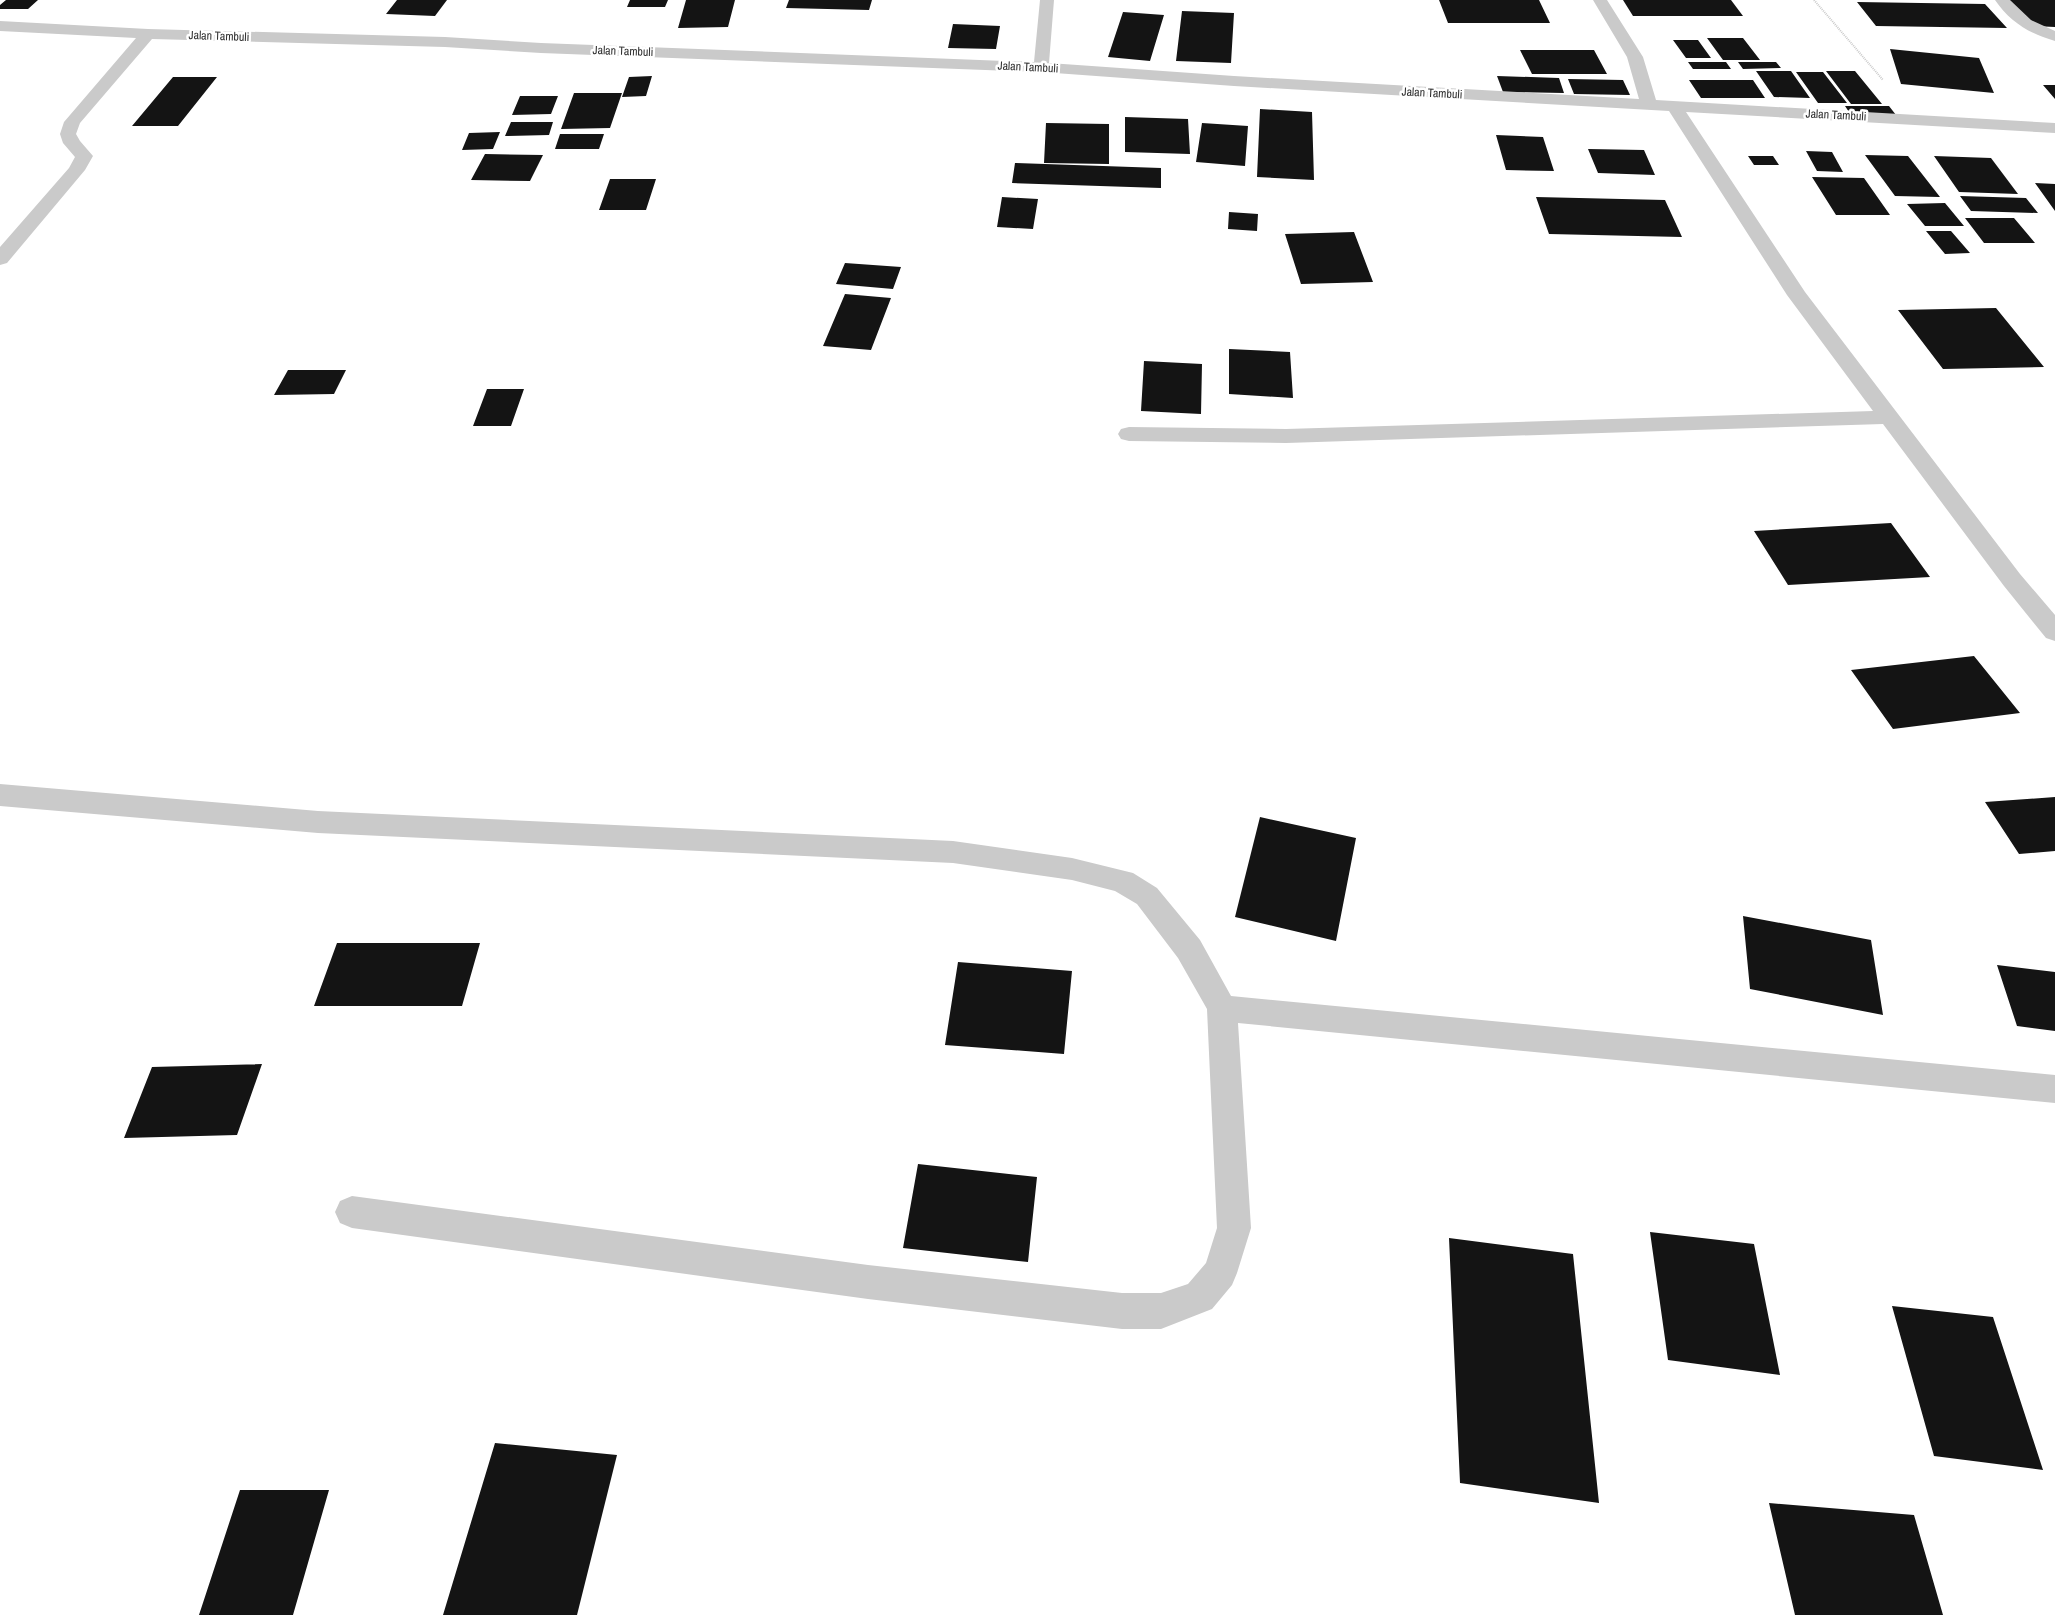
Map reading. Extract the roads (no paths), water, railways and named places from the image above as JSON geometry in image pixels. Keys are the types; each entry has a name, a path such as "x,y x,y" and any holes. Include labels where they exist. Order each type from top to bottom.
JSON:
{"street":[{"path":"1041,67 1047,0"},
{"path":"1600,0 1636,57 1649,105"},
{"path":"2002,0 2024,24 2055,36"},
{"name":"Jalan Tambuli","path":"0,26 148,34 435,42 541,48 1041,67 1234,81 2055,128"},
{"path":"0,259 76,170 84,156 72,143 68,134 72,122 148,34"},
{"path":"1674,106 1797,295 2012,580 2055,632"},
{"path":"1129,434 1286,436 1890,417"},
{"path":"0,795 318,822 953,852 1072,869 1123,881 1147,896 1189,950 1222,1008 1234,1228 1220,1274 1200,1297 1161,1311 1122,1311 868,1282 352,1212"},
{"path":"1222,1008 2055,1089"}]}
